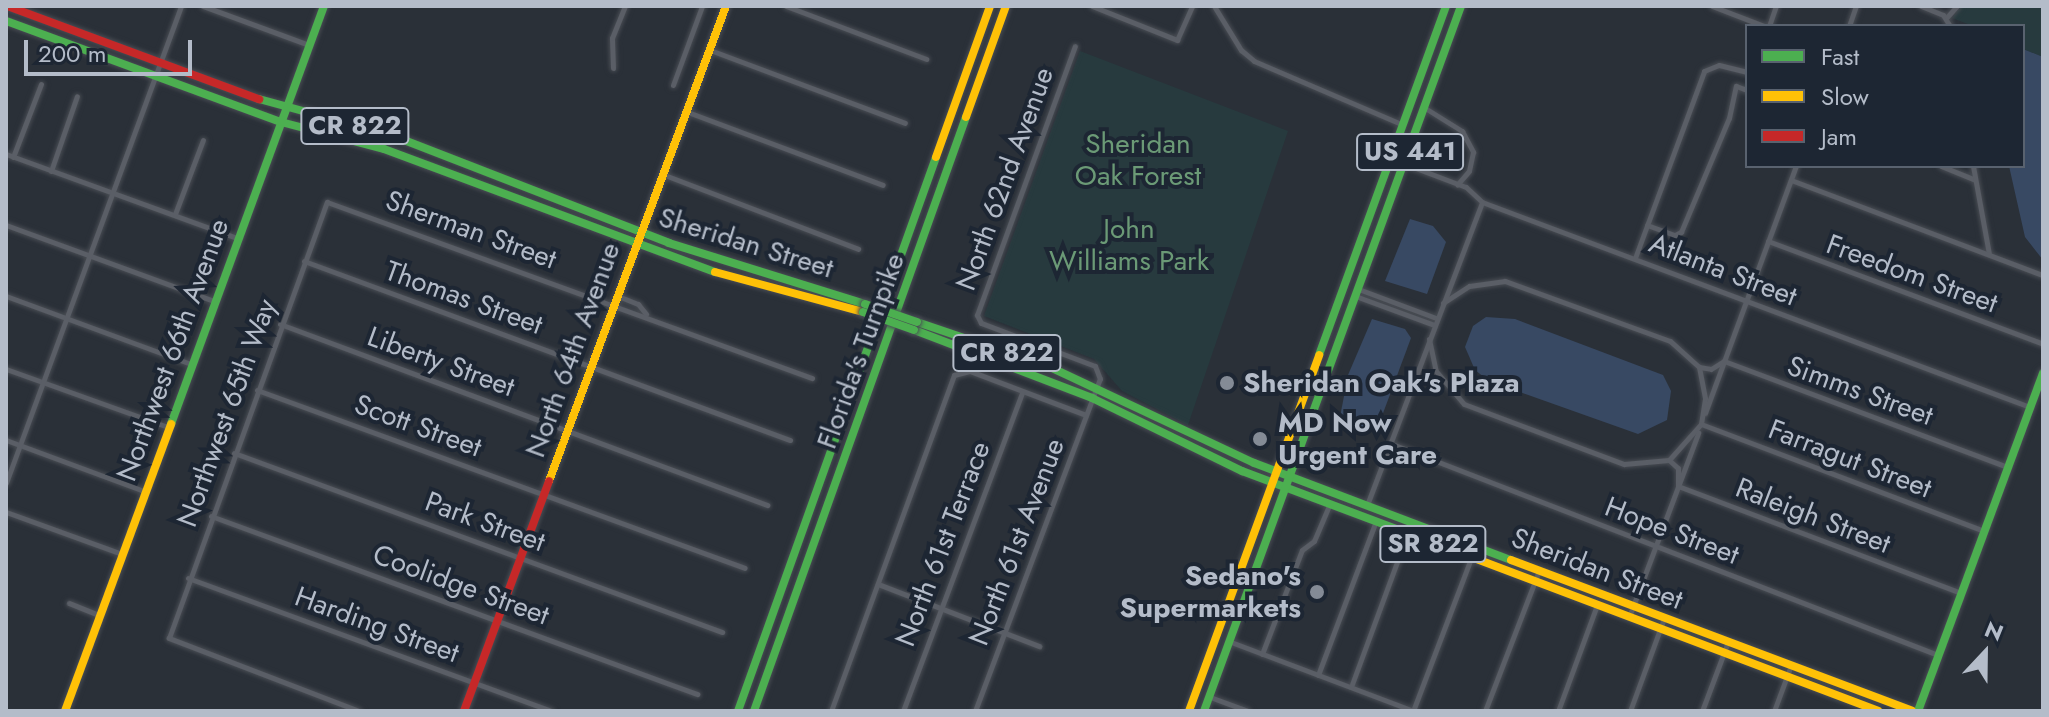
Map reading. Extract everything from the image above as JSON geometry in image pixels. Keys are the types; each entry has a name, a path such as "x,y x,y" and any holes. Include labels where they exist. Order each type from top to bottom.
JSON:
{"main road":[{"name":"Sheridan Street","path":"7,6 285,109 391,135 639,232 1096,387 1277,472 1915,711"},
{"name":"Northwest 66th Avenue","path":"65,711 324,6"},
{"name":"North 64th Avenue","path":"464,711 639,232 726,6"},
{"name":"Florida's Turnpike","path":"738,711 990,6"},
{"name":"Florida's Turnpike","path":"754,711 1006,6"},
{"name":"US 441","path":"1189,711 1446,6"},
{"name":"US 441","path":"1204,711 1360,294 1461,6"},
{"name":"Sheridan Street","path":"6,21 281,122 384,149 695,267 864,308"},
{"path":"1353,268 1360,294"},
{"name":"Sheridan Street","path":"916,326 1092,398 1273,484 1878,711"},
{"path":"1915,711 2043,373"},
{"path":"1222,622 1232,640"}],"street":[{"path":"6,483 181,6"},
{"path":"203,6 309,45"},
{"path":"613,68 612,38 625,6"},
{"path":"673,85 702,6"},
{"path":"786,6 926,59"},
{"path":"1092,6 1177,40 1192,6"},
{"path":"1214,6 1241,50 1254,61 1404,125"},
{"path":"1712,6 1761,24"},
{"path":"1767,24 1776,6"},
{"path":"1921,6 1949,21 1957,6"},
{"name":"North 62nd Avenue","path":"1075,46 977,315 981,323 1095,366 1100,370 1096,387"},
{"path":"710,50 905,123"},
{"path":"1635,258 1704,71 1719,65 1745,72"},
{"path":"41,84 9,156 237,238"},
{"path":"1647,225 1675,235 1681,232 1729,118 1736,86 1745,89"},
{"path":"51,171 77,96"},
{"path":"1425,108 1462,131 1473,152 1469,171 1457,185"},
{"path":"685,111 883,185"},
{"path":"175,214 203,140"},
{"name":"Atlanta Street","path":"1405,164 1457,185 1482,202 2030,407"},
{"path":"1629,617 1795,168"},
{"path":"1946,168 1975,179"},
{"path":"1973,168 1990,255"},
{"path":"661,173 858,249"},
{"path":"1791,180 2043,275"},
{"name":"Northwest 65th Way","path":"327,202 280,324 169,638 359,711"},
{"name":"Sherman Street","path":"327,202 616,300 646,315 812,378"},
{"path":"1367,506 1482,202"},
{"path":"6,225 214,301"},
{"name":"Freedom Street","path":"1768,241 2043,344"},
{"name":"Thomas Street","path":"304,261 790,440"},
{"path":"1443,303 1485,281 1522,285 1670,341 1699,367 1711,369 1724,361"},
{"path":"1360,294 1435,322"},
{"path":"6,296 191,364"},
{"name":"Liberty Street","path":"280,324 767,505"},
{"path":"1429,339 1436,371 1464,404 1624,464 1669,460 1701,424 1705,398 1699,367"},
{"name":"Simms Street","path":"1724,361 2008,467"},
{"path":"6,369 168,427"},
{"path":"831,711 960,370 1086,415"},
{"name":"North 61st Avenue","path":"975,711 1096,387"},
{"name":"Scott Street","path":"257,390 745,568"},
{"name":"North 61st Terrace","path":"903,711 1022,392"},
{"name":"Farragut Street","path":"1701,424 1984,531"},
{"path":"6,440 144,491"},
{"name":"Hope Street","path":"1392,444 1938,655"},
{"name":"Park Street","path":"234,453 722,632"},
{"path":"1669,460 1678,468 1678,486"},
{"name":"Raleigh Street","path":"1678,486 1961,593"},
{"path":"1262,654 1302,550 1314,541 1329,505"},
{"path":"6,512 122,554"},
{"name":"Coolidge Street","path":"211,516 697,694"},
{"path":"1318,675 1375,523"},
{"path":"1351,687 1407,535"},
{"path":"1232,640 1414,711 1471,558"},
{"path":"1485,711 1539,570"},
{"name":"Harding Street","path":"188,578 551,711"},
{"path":"878,584 1039,646"},
{"path":"69,603 99,615"},
{"path":"1558,711 1597,605"},
{"path":"1630,711 1664,618"},
{"path":"1702,711 1728,642"},
{"path":"1774,711 1791,665"},
{"path":"1210,697 1248,711"},
{"path":"1847,711 1850,700"}],"green space":[{"path":"1961,6 2043,6 2043,57 2025,50 2025,24 1968,24 1952,18"},
{"name":"John Williams Park","path":"1080,51 1288,131 1188,425 1122,391 1094,359 984,316"}],"water":[{"path":"2025,50 2043,57 2043,260 2025,237 2009,168 2025,168"},
{"path":"1410,219 1433,226 1446,242 1427,294 1385,281"},
{"path":"1486,317 1515,319 1663,375 1671,391 1667,420 1638,434 1489,381 1475,370 1465,347 1473,326"},
{"path":"1372,319 1405,329 1411,338 1379,424 1363,435 1344,428 1340,417 1348,375"}],"traffic: fast":[{"path":"171,424 324,6"},
{"path":"1319,355 1446,6"},
{"path":"1204,711 1461,6"},
{"path":"6,21 281,122 384,149 715,272"},
{"path":"259,99 391,135 669,243 865,304"},
{"path":"754,711 966,117"},
{"path":"738,711 936,157"},
{"path":"865,304 917,322"},
{"path":"863,312 914,330"},
{"path":"917,322 1050,367 1254,463 1511,560"},
{"path":"914,330 1092,398 1242,471 1458,552"},
{"path":"1918,711 2043,373"}],"traffic: slow":[{"path":"549,481 726,6"},
{"path":"936,157 990,6"},
{"path":"966,117 1006,6"},
{"path":"715,272 863,312"},
{"path":"1189,711 1319,355"},
{"path":"65,711 171,424"},
{"path":"1458,552 1878,711"},
{"path":"1511,560 1912,711"}],"traffic: jam":[{"path":"7,6 259,99"},
{"path":"464,711 549,481"}],"place":[{"name":"Sheridan Oak's Plaza","path":"1227,383"},
{"name":"MD Now Urgent Care","path":"1260,439"},
{"name":"Sedano's Supermarkets","path":"1317,592"}],"park label":[{"name":"Sheridan Oak Forest","path":"1138,160"}]}
